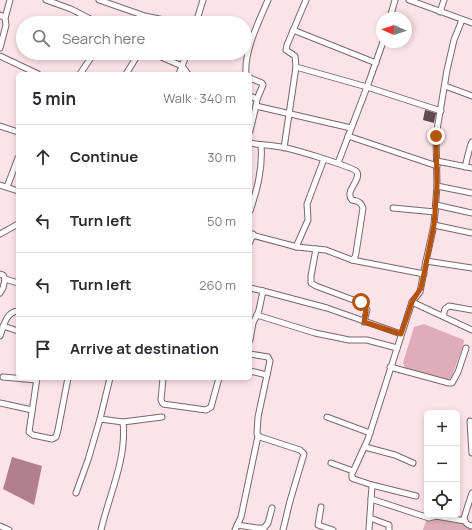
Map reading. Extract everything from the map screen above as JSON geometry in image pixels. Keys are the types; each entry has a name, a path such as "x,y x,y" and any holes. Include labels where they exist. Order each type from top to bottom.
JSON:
{"street":[{"path":"0,48 6,25 2,16 10,0"},
{"path":"47,0 84,16"},
{"path":"99,0 144,16"},
{"path":"198,16 204,0"},
{"path":"252,42 268,0"},
{"path":"284,148 296,67 295,56 286,50 288,41 306,0"},
{"path":"392,12 395,0"},
{"path":"409,0 472,23"},
{"path":"440,12 444,0"},
{"path":"416,496 372,485 354,479 352,476 370,433 412,302 420,292 434,225 437,186 436,136 444,86 454,40 462,20"},
{"path":"293,30 376,63"},
{"path":"338,163 381,48"},
{"path":"0,56 34,72"},
{"path":"81,72 89,60"},
{"path":"127,72 135,60"},
{"path":"168,60 182,66 186,72"},
{"path":"180,72 184,60"},
{"path":"246,72 247,60"},
{"path":"296,67 367,87 441,111"},
{"path":"252,79 262,83 263,85 257,99 252,123"},
{"path":"444,86 472,96"},
{"path":"252,97 257,99"},
{"path":"256,106 350,128"},
{"path":"0,126 16,131"},
{"path":"348,136 437,163 472,168"},
{"path":"465,167 472,142"},
{"path":"252,144 260,146 284,148 338,163 354,169 357,172 357,176 349,195 352,200 362,204 363,208 356,253 352,260"},
{"path":"252,205 256,194 261,166 260,146"},
{"path":"296,247 308,220 307,204 324,159"},
{"path":"7,187 16,163"},
{"path":"0,185 16,190"},
{"path":"437,186 472,193"},
{"path":"436,205 472,213"},
{"path":"393,208 435,212"},
{"path":"0,234 16,225"},
{"path":"434,225 472,233"},
{"path":"252,234 296,247 326,250 352,260 424,274"},
{"path":"316,249 311,283 364,304 367,310 364,322"},
{"path":"426,261 472,268"},
{"path":"0,274 3,275 5,279 16,282"},
{"path":"0,293 5,279"},
{"path":"252,288 321,307 401,334"},
{"path":"252,332 263,291"},
{"path":"412,302 472,330"},
{"path":"443,316 445,309 449,306 472,310"},
{"path":"0,336 9,314 16,311"},
{"path":"257,315 315,333 349,340 367,340 396,348"},
{"path":"4,326 16,329"},
{"path":"390,367 449,384 452,383 456,376 466,348"},
{"path":"252,354 268,357 270,361 258,417 256,432 258,436 241,517 236,528 264,528 268,523 272,508"},
{"path":"252,371 267,375"},
{"path":"3,377 16,378"},
{"path":"37,380 29,428 30,434 52,439 56,437 58,430 68,380"},
{"path":"76,493 88,460 110,380"},
{"path":"163,380 161,400 163,404 206,410 211,407 218,380"},
{"path":"0,403 32,410"},
{"path":"100,418 123,422 162,417"},
{"path":"327,417 370,433"},
{"path":"470,421 472,453"},
{"path":"101,530 120,464 124,429 123,422"},
{"path":"258,436 300,450 304,454 283,530"},
{"path":"364,447 395,455 413,463"},
{"path":"331,463 353,471"},
{"path":"369,530 372,485"},
{"path":"465,521 464,518 472,493"},
{"path":"371,499 429,518 436,516 465,521 472,526"},
{"path":"321,507 318,525 333,530"},
{"path":"370,518 390,525 389,530"},
{"path":"0,526 9,530"}],"shaded area":[{"path":"424,324 464,340 451,378 443,382 406,370 403,363 414,327"},
{"path":"12,457 42,466 34,505 3,489"},
{"path":"427,518 444,518 472,527 472,530 423,530"}],"building":[{"path":"425,110 436,113 434,123 423,120"}],"route":[{"path":"361,302 367,310 364,322 401,334 412,302 420,292 434,225 437,186 436,136"}]}
